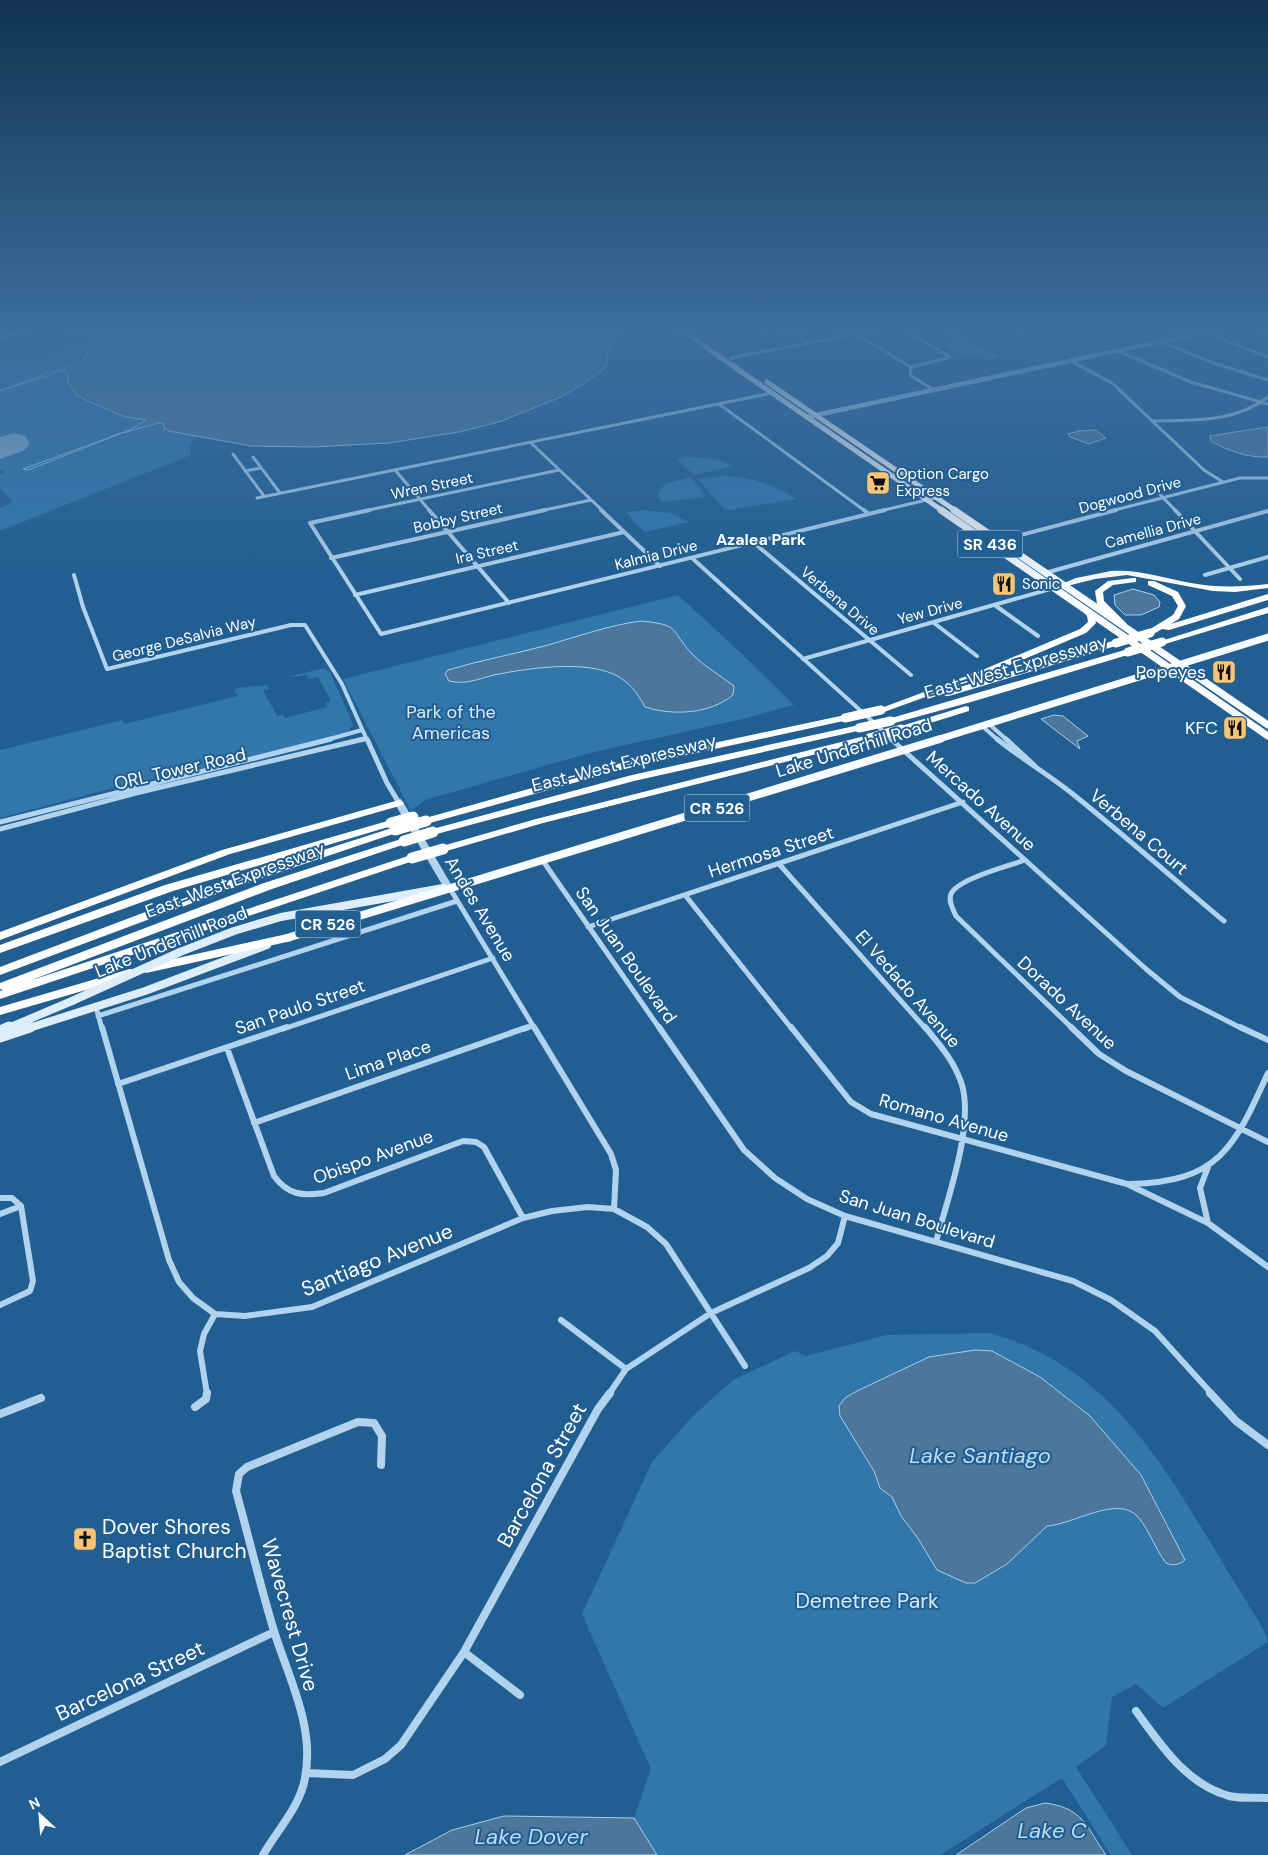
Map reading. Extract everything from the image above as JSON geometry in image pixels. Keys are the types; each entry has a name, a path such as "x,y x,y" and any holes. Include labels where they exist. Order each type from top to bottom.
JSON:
{"highway":[{"path":"1058,586 1112,573 1129,573 1216,589 1240,590 1268,586"},
{"path":"1123,624 1100,602 1099,591 1103,586 1119,581 1154,584 1175,594 1182,606 1176,617 1150,633"},
{"name":"East-West Expressway","path":"0,971 393,827 625,765 882,710 958,691 1268,597"},
{"path":"882,710 983,673 1084,631 1092,623 1091,616 1086,610"},
{"name":"East-West Expressway","path":"0,987 268,886 404,840 615,782 891,721 1025,684 1268,610"},
{"path":"0,995 412,858 540,821 901,729 1001,698 1025,684"},
{"path":"0,936 226,852 399,803"},
{"path":"0,949 169,888 393,827"},
{"path":"0,1011 96,981 287,938"}],"main road":[{"name":"SR 436","path":"806,417 926,500 1058,586 1123,624 1268,725"},
{"name":"SR 436","path":"816,417 1045,573 1086,610 1268,736"},
{"name":"Lake Underhill Road","path":"0,1037 97,1012 287,938 448,887 543,861 1268,637"},
{"name":"Lake Underhill Road","path":"0,1031 180,952 234,931 281,917 448,887"}],"street":[{"path":"257,498 658,417"},
{"path":"736,417 869,514"},
{"path":"1147,417 1204,470 1223,482"},
{"path":"1152,421 1218,417"},
{"path":"530,443 660,566"},
{"path":"233,454 264,496"},
{"path":"253,457 280,493"},
{"path":"246,471 261,468"},
{"path":"395,470 509,603"},
{"name":"Wren Street","path":"331,558 310,524 559,470"},
{"name":"Dogwood Drive","path":"998,541 1240,478 1268,478"},
{"path":"1149,483 1240,579"},
{"name":"Kalmia Drive","path":"354,594 381,634 935,498"},
{"name":"Bobby Street","path":"331,558 591,500"},
{"name":"Camellia Drive","path":"1045,573 1268,512"},
{"name":"Ira Street","path":"354,594 624,532"},
{"name":"Verbena Drive","path":"754,543 912,675"},
{"path":"1205,575 1268,557"},
{"path":"331,558 354,594"},
{"name":"Mercado Avenue","path":"692,558 1146,970 1180,997 1209,1013 1268,1040"},
{"name":"George DeSalvia Way","path":"74,575 83,607 107,669 291,625 305,625"},
{"name":"Yew Drive","path":"803,659 996,606 1058,586"},
{"path":"996,606 1038,636"},
{"path":"934,623 977,656"},
{"name":"Andes Avenue","path":"305,625 342,684 362,730 399,803 611,1154 616,1170 614,1209"},
{"name":"Verbena Court","path":"985,725 1025,762 1035,766 1074,795 1224,921"},
{"name":"ORL Tower Road","path":"0,822 170,777 268,755 362,730"},
{"name":"ORL Tower Road","path":"0,829 366,738"},
{"path":"170,777 172,785"},
{"name":"Hermosa Street","path":"588,927 963,802"},
{"path":"15,818 17,824"},
{"name":"Dorado Avenue","path":"1026,860 959,884 950,894 951,906 956,916 1076,1035 1099,1054 1126,1071 1268,1142"},
{"name":"San Juan Boulevard","path":"543,861 744,1150 761,1168 807,1199 846,1216 1073,1281 1111,1300 1155,1332 1236,1421 1268,1444"},
{"name":"El Vedado Avenue","path":"779,864 945,1050 957,1072 964,1096 961,1140 936,1242"},
{"name":"Romano Avenue","path":"685,895 851,1102 871,1114 1127,1184 1208,1223 1268,1268"},
{"name":"Lake Underhill Road","path":"97,1012 457,901"},
{"name":"San Paulo Street","path":"118,1084 493,958"},
{"path":"97,1012 169,1260 179,1282 193,1298 215,1314 202,1339 200,1356 208,1388 206,1399 195,1407"},
{"name":"Lima Place","path":"254,1123 532,1026"},
{"name":"Obispo Avenue","path":"226,1048 274,1176 282,1188 294,1195 305,1196 324,1193 463,1141 476,1142 484,1147 489,1155 523,1218"},
{"path":"1127,1184 1152,1185 1180,1179 1208,1166 1226,1152 1243,1128 1268,1073"},
{"path":"1208,1166 1202,1176 1198,1193 1208,1223"},
{"path":"0,1198 6,1196 15,1199 22,1206 33,1281 30,1291 0,1305"},
{"path":"0,1214 22,1206"},
{"name":"Santiago Avenue","path":"215,1314 245,1316 312,1306 523,1218 552,1211 588,1208 614,1209 647,1227 666,1244 744,1366"},
{"name":"Barcelona Street","path":"306,1773 353,1775 385,1760 401,1745 464,1652 598,1409 626,1369 711,1313 809,1268 827,1256 838,1243 846,1216"},
{"path":"561,1320 626,1369"},
{"path":"0,1414 41,1398"},
{"name":"Wavecrest Drive","path":"263,1855 274,1833 298,1799 306,1773 307,1731 274,1632 236,1491 239,1474 248,1467 358,1422 374,1424 382,1436 381,1464"},
{"name":"Barcelona Street","path":"0,1762 274,1632"},
{"path":"464,1652 520,1695"},
{"path":"1136,1711 1183,1771 1200,1784 1230,1796 1268,1798"}],"green space":[{"path":"0,417 124,417 146,420 132,429 61,454 28,470 152,424 163,423 169,431 198,436 190,444 191,455 0,531 0,508 13,502 0,488 0,474 5,472 0,469 0,456 23,448 6,439 0,441"},
{"path":"688,457 716,459 733,466 694,475 677,459"},
{"path":"725,476 762,482 796,499 730,510 724,509 698,479"},
{"path":"691,477 706,496 661,502 658,493 665,484"},
{"path":"645,510 671,513 689,522 645,532 633,521 627,512"},
{"name":"Park of the Americas","path":"678,595 794,705 742,719 590,753 425,800 411,811 343,679"},
{"path":"324,668 330,672 353,724 348,732 269,753 105,790 0,818 0,750 122,720 124,724 238,696 234,690 237,688 267,685 269,689 263,690 277,716 283,715 285,718 327,707 325,703 331,701 318,677 309,679 306,675 284,678"},
{"name":"Demetree Park","path":"989,1333 1032,1348 1069,1369 1102,1395 1131,1426 1157,1459 1181,1495 1256,1617 1268,1642 1163,1708 1136,1684 1112,1697 1106,1745 1076,1767 1132,1855 1111,1855 1062,1778 940,1855 657,1855 634,1818 651,1769 582,1614 652,1462 693,1416 733,1380 795,1351 806,1356 887,1335"}],"water":[{"path":"125,417 512,417 459,432 389,443 311,447 251,446 169,431 164,428 163,423 158,423 123,433 28,470 23,469 132,429 146,420"},
{"path":"1268,427 1268,457 1253,456 1224,448 1211,441 1210,436"},
{"path":"1096,430 1106,438 1089,444 1070,437 1068,434 1079,431"},
{"path":"1133,589 1154,595 1160,602 1159,607 1141,615 1125,615 1115,605 1114,595"},
{"path":"641,621 663,624 674,630 693,655 734,686 733,695 702,710 667,712 645,707 634,690 626,682 614,674 598,669 563,666 509,672 461,682 449,681 445,674 448,670 460,666 548,645 606,628"},
{"path":"1054,715 1063,716 1088,736 1077,741 1080,749 1041,719"},
{"name":"Lake Santiago","path":"975,1350 992,1351 1040,1377 1090,1416 1141,1475 1185,1560 1176,1564 1166,1563 1138,1517 1129,1511 1107,1509 1047,1526 1007,1564 975,1583 966,1583 937,1570 917,1537 901,1516 892,1497 880,1488 874,1471 840,1416 839,1406 845,1398 857,1391 929,1357"},
{"name":"Lake C","path":"1045,1803 1058,1805 1076,1814 1088,1827 1106,1855 956,1855 1026,1808"},
{"name":"Lake Dover","path":"504,1816 634,1818 657,1855 405,1855 452,1830"}],"runway":[{"path":"0,449 14,443"}],"place":[{"name":"Option Cargo Express","path":"878,483"},
{"name":"Sonic","path":"1004,584"},
{"name":"Popeyes","path":"1224,672"},
{"name":"KFC","path":"1235,728"},
{"name":"Dover Shores Baptist Church","path":"85,1539"}],"district":[{"name":"Azalea Park","path":"761,539"}]}
